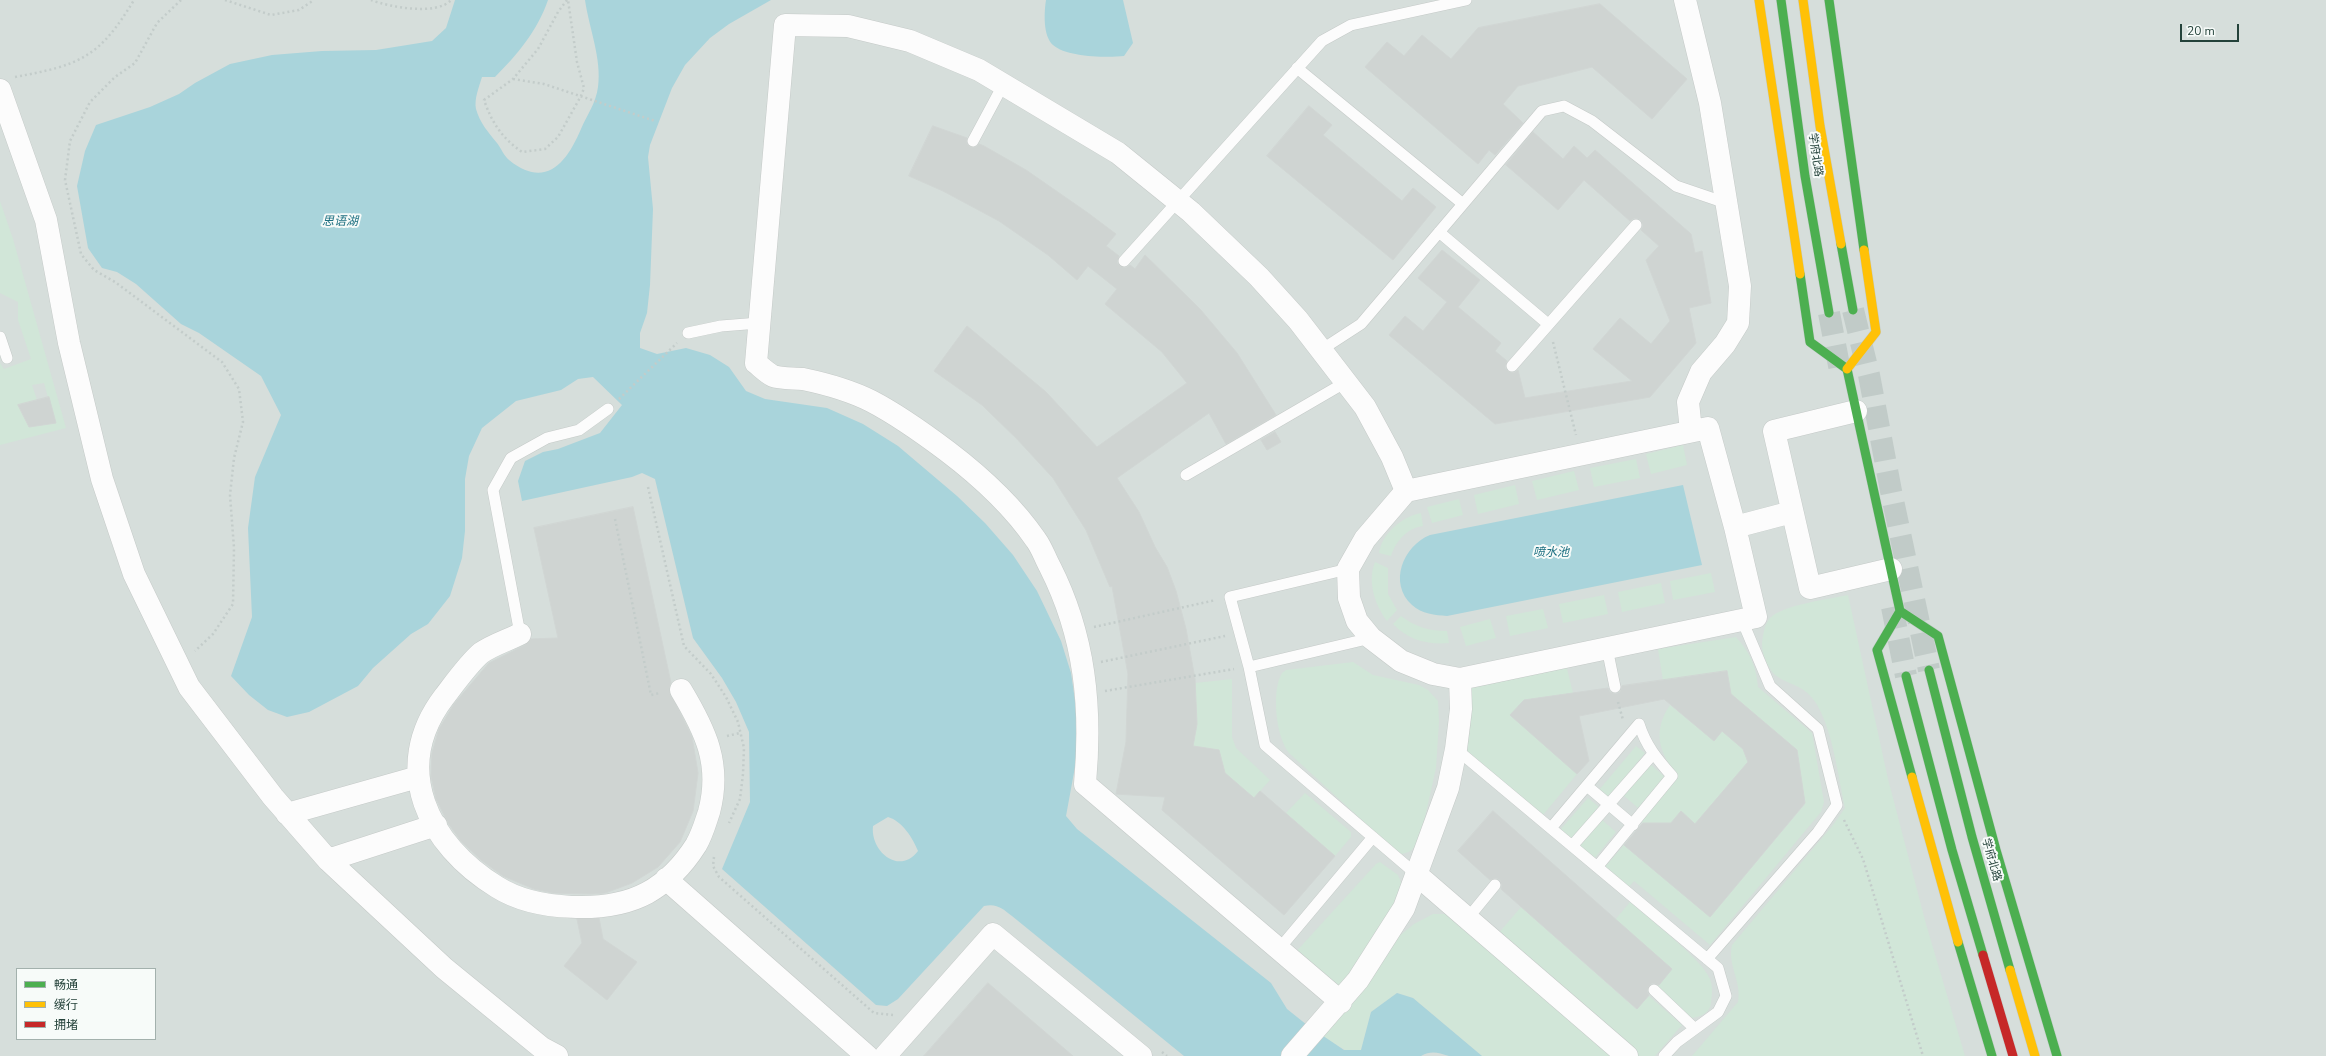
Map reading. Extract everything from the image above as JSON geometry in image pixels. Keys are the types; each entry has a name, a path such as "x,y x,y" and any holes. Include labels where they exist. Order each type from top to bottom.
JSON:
{"main road":[{"path":"1759,0 1810,342 1847,369 1900,611 1877,650 1934,859 1992,1056"},
{"name":"学府北路","path":"1780,0 1805,176 1829,313"},
{"name":"学府北路","path":"1803,0 1820,126 1853,310"},
{"path":"1830,0 1876,332 1847,369"},
{"path":"1900,611 1938,636 1996,850 2057,1056"},
{"name":"学府北路","path":"1929,670 1972,837 2035,1056"},
{"path":"1906,676 1952,850 2013,1056"}],"street":[{"path":"1685,0 1710,102 1740,286 1738,323 1725,344 1701,372 1688,402 1691,431"},
{"path":"1341,1002 1085,784 1088,751 1086,694 1084,666 1075,632 1060,587 1037,540 1004,500 967,467 919,430 873,402 846,389 819,382 773,376 756,363 785,25 848,26 910,42 979,70 1003,86 1118,153 1191,212 1259,277 1298,320 1365,407 1392,457 1406,491"},
{"path":"4,84 46,220 69,343 102,478 134,574 189,687 287,814 328,860 444,968 542,1048 558,1056"},
{"path":"1856,411 1774,431 1810,588 1891,569"},
{"path":"1708,428 1735,528 1756,617 1460,679 1433,674 1401,661 1371,638 1357,621 1349,598 1348,569 1365,539 1406,491 1691,431 1708,428"},
{"path":"1735,528 1792,512"},
{"path":"520,634 481,654 438,706 421,740 417,763 421,795 428,814 450,847 475,872 498,888 526,900 569,906 610,904 646,894 666,879 683,862 704,830 714,788 713,760 700,720 681,690"},
{"path":"1292,1056 1341,1002 1358,980 1404,908 1448,788 1456,749 1461,709 1460,679"},
{"path":"287,814 418,777"},
{"path":"328,860 436,825"},
{"path":"1416,874 1627,1056"},
{"path":"666,879 867,1056"},
{"path":"885,1056 993,934 1151,1053"}],"lane":[{"path":"1124,261 1176,201 1322,41 1350,25 1466,0"},
{"path":"1297,68 1463,204"},
{"path":"973,141 1003,86"},
{"path":"1321,350 1361,324 1542,111 1564,106 1592,121 1676,186 1726,203"},
{"path":"1512,366 1636,225"},
{"path":"1439,232 1548,324"},
{"path":"688,333 722,326 759,323"},
{"path":"0,337 7,358"},
{"path":"1186,475 1346,382"},
{"path":"520,634 493,490 511,458 547,438 580,430 608,409"},
{"path":"1348,569 1230,597 1249,667 1265,745 1416,874"},
{"path":"1707,958 1818,832 1837,805 1818,729 1770,686 1742,620"},
{"path":"1249,667 1371,638"},
{"path":"1607,648 1615,687"},
{"path":"1551,828 1639,724 1644,741 1672,776 1597,867"},
{"path":"1456,749 1718,968 1726,996 1718,1012 1694,1028 1677,1042 1664,1056"},
{"path":"1572,846 1653,754"},
{"path":"1587,786 1632,825"},
{"path":"1279,949 1373,837"},
{"path":"1468,918 1495,884"},
{"path":"1654,990 1694,1028"}],"path":[{"path":"4,84 54,70 76,62 100,47 134,0"},
{"path":"178,666 213,634 233,604 234,548 230,495 234,458 243,422 239,388 222,362 115,282 94,270 81,254 65,180 70,141 90,102 115,76 135,63 157,23 181,0"},
{"path":"224,0 271,15 299,10 314,0"},
{"path":"371,0 393,7 432,9 447,4 451,0"},
{"path":"567,0 577,62 584,88 558,137 545,149 522,152 507,142 492,122 484,100 513,79 538,49 558,12 567,0"},
{"path":"513,79 544,84 655,122"},
{"path":"1548,324 1581,454"},
{"path":"608,409 688,333"},
{"path":"648,488 684,646 711,674 726,697 738,722 744,748 743,774 740,799 728,826"},
{"path":"615,519 651,695 681,690"},
{"path":"1075,632 1230,597"},
{"path":"1084,666 1240,633"},
{"path":"1086,694 1249,667"},
{"path":"1615,687 1627,738"},
{"path":"1837,805 1863,859 1923,1056"},
{"path":"715,851 713,866 718,877 874,1013 883,1016 894,1015 900,1011"},
{"path":"1151,1053 1167,1056"}],"shaded area":[{"path":"0,0 2326,0 2326,1056 0,1056"}],"green space":[{"path":"0,201 13,239 66,428 0,445 0,363 4,369 31,359 18,320 18,302 0,293","holes":["44,383 55,423 29,427 18,405 37,400 32,385"]},
{"path":"1683,445 1687,465 1651,474 1646,454"},
{"path":"1636,459 1640,478 1594,487 1590,468"},
{"path":"1574,471 1579,490 1537,500 1532,481"},
{"path":"1515,485 1519,504 1478,514 1474,495"},
{"path":"1459,499 1463,515 1432,523 1427,507"},
{"path":"1421,513 1423,526 1407,532 1399,540 1391,556 1379,553 1384,539 1394,527 1406,518"},
{"path":"1375,562 1388,568 1388,594 1397,610 1387,621 1376,601 1372,585"},
{"path":"1711,573 1715,592 1673,600 1670,581"},
{"path":"1661,583 1665,603 1622,612 1618,592"},
{"path":"1604,595 1608,614 1563,623 1559,604"},
{"path":"1848,595 1888,779 1926,924 1965,1056 1692,1056 1738,1002 1738,987 1731,959 1732,945 1833,825 1845,808 1831,740 1822,714 1816,703 1806,692 1801,688 1779,678 1769,667 1765,660 1762,648 1765,627 1770,618 1776,613 1785,609"},
{"path":"1543,609 1548,628 1510,636 1506,616"},
{"path":"1401,616 1423,628 1447,631 1449,643 1426,642 1412,638 1393,624"},
{"path":"1490,619 1496,638 1466,646 1460,627"},
{"path":"1736,637 1752,660 1756,672 1758,687 1812,733 1824,802 1821,812 1710,945 1634,881 1628,888 1604,868 1624,845 1710,917 1805,804 1797,750 1731,694 1727,671 1663,681 1658,649"},
{"path":"1565,661 1573,693 1524,700 1511,715 1577,774 1543,815 1462,748 1464,683"},
{"path":"1353,662 1373,675 1419,685 1428,690 1438,701 1439,722 1436,768 1423,826 1415,846 1412,850 1406,853 1400,854 1390,846 1289,753 1281,736 1276,714 1276,702 1279,681 1282,673 1286,670"},
{"path":"1232,679 1232,737 1236,748 1270,780 1254,798 1225,773 1219,750 1193,746 1197,724 1195,683"},
{"path":"1670,705 1714,741 1722,731 1743,749 1748,762 1695,824 1681,811 1671,823 1643,823 1641,820 1678,777 1666,759 1660,742 1661,724"},
{"path":"1636,746 1645,753 1608,798 1599,790"},
{"path":"1650,764 1665,777 1638,808 1623,795"},
{"path":"1305,793 1351,832 1351,837 1335,856 1286,813"},
{"path":"1588,798 1599,807 1571,840 1560,830"},
{"path":"1601,819 1616,832 1593,860 1578,846"},
{"path":"1380,862 1398,875 1405,893 1341,995 1293,955 1376,864"},
{"path":"1630,902 1697,961 1705,971 1710,979 1712,988 1711,1003 1707,1012 1698,1017 1691,1018 1657,987 1672,969 1615,920"},
{"path":"1521,907 1636,1009 1649,996 1682,1025 1655,1056 1634,1056 1497,935"},
{"path":"1433,914 1445,914 1614,1056 1482,1056 1413,998 1397,993 1371,1012 1361,1050 1345,1050 1322,1036 1393,941 1414,924"}],"water":[{"name":"思语湖","path":"455,0 548,0 533,32 511,60 495,77 482,77 476,101 476,109 482,123 507,158 522,169 534,172 544,172 554,168 569,152 591,109 597,93 599,76 597,55 585,0 771,0 729,24 710,38 685,65 672,88 650,145 648,157 653,209 650,285 647,313 640,333 640,348 657,354 686,348 710,355 729,367 746,391 765,399 827,408 863,424 898,446 957,496 985,523 1013,555 1037,591 1061,641 1071,673 1076,707 1077,756 1066,816 1077,829 1271,983 1287,1009 1307,1025 1344,1050 1361,1050 1371,1012 1397,993 1413,998 1482,1056 1449,1056 1432,1053 1421,1056 1184,1056 1009,913 1000,907 993,905 984,906 898,999 887,1006 876,1005 722,869 750,802 749,732 736,702 722,678 693,638 655,479 642,473 632,477 522,501 518,481 525,461 543,452 558,449 600,433 622,405 593,377 578,379 561,390 516,401 482,428 469,456 465,479 465,531 462,558 450,596 428,624 411,634 373,668 358,686 309,712 287,717 268,710 249,695 231,676 252,617 248,528 255,477 281,415 261,376 199,333 181,324 136,284 117,272 102,268 88,248 77,186 85,151 96,125 150,107 179,94 195,83 230,64 272,55 322,51 376,50 432,41 446,28","holes":["888,817 893,819 906,831 918,851 910,858 903,861 895,861 887,857 876,844 873,835 873,826"]},
{"path":"1046,0 1123,0 1133,43 1124,56 1087,56 1059,49 1053,45 1047,36 1045,18"},
{"name":"喷水池","path":"1683,485 1702,565 1447,616 1429,614 1416,608 1405,596 1401,586 1400,576 1406,556 1412,547 1420,540 1430,535"}],"building":[{"path":"1600,4 1687,79 1652,119 1592,67 1518,86 1503,104 1523,123 1495,155 1489,150 1478,164 1365,67 1387,42 1404,56 1422,35 1451,59 1478,28"},
{"path":"1309,106 1332,125 1323,135 1402,201 1413,188 1436,207 1393,260 1267,156"},
{"path":"933,126 967,138 967,144 970,147 976,147 979,144 984,146 1026,170 1088,213 1116,234 1106,246 1119,256 1117,263 1120,266 1126,268 1130,265 1135,269 1145,255 1200,309 1237,353 1276,415 1226,444 1209,413 1117,478 1139,512 1155,547 1167,567 1176,591 1186,629 1195,679 1197,724 1193,746 1219,750 1225,773 1254,798 1260,791 1335,856 1284,915 1162,810 1165,797 1116,794 1126,742 1128,674 1112,586 1110,587 1086,530 1053,478 1017,439 982,405 934,371 967,326 1046,392 1097,447 1187,383 1162,352 1105,304 1117,289 1088,266 1077,280 1048,255 999,221 943,191 909,176"},
{"path":"1533,132 1563,159 1574,146 1587,158 1595,150 1691,234 1695,253 1702,251 1711,303 1689,308 1696,343 1650,397 1495,424 1389,335 1405,316 1423,331 1447,302 1418,278 1442,250 1480,280 1458,307 1501,343 1495,351 1507,361 1505,368 1508,371 1514,373 1518,370 1525,398 1632,381 1593,349 1620,318 1651,344 1670,321 1646,260 1659,246 1641,230 1643,226 1641,220 1634,218 1630,221 1584,180 1558,210 1506,165"},
{"path":"49,397 56,423 29,427 18,405"},
{"path":"1275,432 1281,442 1267,450 1261,440"},
{"path":"633,507 671,683 669,690 692,737 698,773 693,811 680,842 658,867 632,883 605,893 592,894 553,893 534,889 503,876 481,860 461,841 448,823 436,799 431,776 432,753 439,729 454,704 489,663 525,645 531,639 558,638 534,528"},
{"path":"1727,671 1731,694 1797,750 1805,803 1710,917 1624,845 1643,823 1671,823 1681,811 1695,824 1748,762 1743,749 1722,731 1714,741 1664,699 1579,716 1589,761 1577,774 1510,715 1524,700 1608,688 1610,692 1616,694 1620,692 1622,686"},
{"path":"1493,811 1672,969 1659,985 1652,983 1649,986 1647,992 1649,995 1637,1009 1501,889 1502,886 1500,880 1496,878 1490,880 1458,851"},
{"path":"599,918 603,939 637,962 607,1000 564,966 582,943 577,919"},
{"path":"988,983 1073,1056 924,1056"}],"tunnel":[{"path":"1853,310 1869,375 1891,491 1929,670"},
{"path":"1829,313 1841,376"},
{"path":"1892,607 1906,676"}],"traffic: fast":[{"path":"1781,0 1805,176 1829,313"},
{"path":"1829,0 1864,250"},
{"path":"1841,244 1853,310"},
{"path":"1800,274 1810,342 1847,369 1900,611 1877,650 1912,777"},
{"path":"1900,611 1938,636 1996,850 2057,1056"},
{"path":"1929,670 1972,837 2010,970"},
{"path":"1906,676 1952,850 1983,955"},
{"path":"1958,942 1992,1056"}],"traffic: slow":[{"path":"1759,0 1800,274"},
{"path":"1803,0 1820,126 1841,244"},
{"path":"1847,369 1876,332 1864,250"},
{"path":"1912,777 1958,942"},
{"path":"2010,970 2035,1056"}],"traffic: jam":[{"path":"1983,955 2013,1056"}]}
